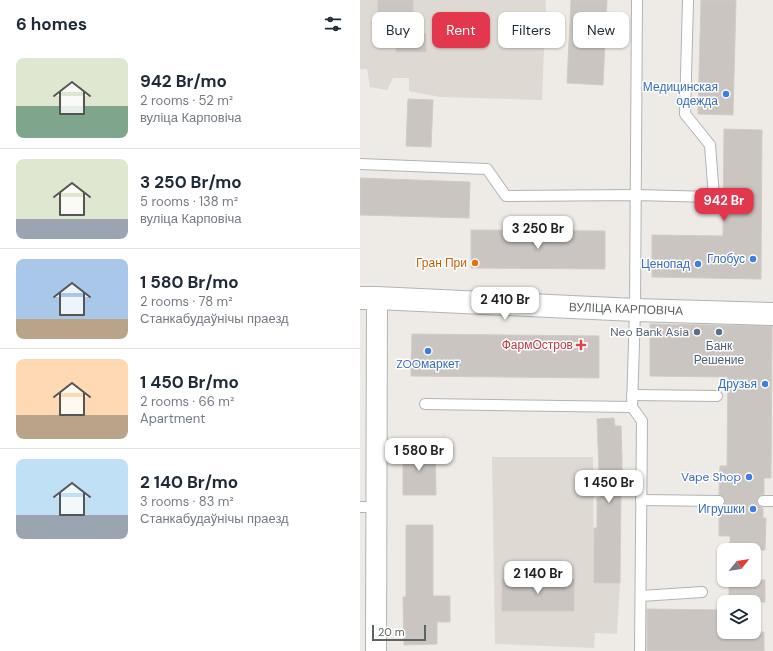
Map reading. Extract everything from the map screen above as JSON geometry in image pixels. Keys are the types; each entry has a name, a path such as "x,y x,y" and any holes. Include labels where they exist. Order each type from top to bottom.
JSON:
{"street":[{"name":"ВУЛІЦА КАРПОВІЧА","path":"369,298 635,310 773,314"},
{"path":"369,298 368,507 376,651"}],"lane":[{"path":"637,0 635,310 632,406 642,420 640,651"},
{"path":"360,164 487,169 506,196 636,195 714,197 710,145 685,114 688,0"},
{"path":"632,395 716,396"},
{"path":"425,404 632,406"},
{"path":"641,500 719,501"},
{"path":"641,596 702,592"}],"shaded area":[{"path":"360,0 546,0 546,12 498,12 498,48 544,48 542,100 440,97 409,91 409,78 393,78 387,90 370,87 367,69 360,69"},
{"path":"492,457 593,457 594,582 620,583 617,634 595,633 594,648 495,644"}],"building":[{"path":"378,0 413,0 413,12 378,12"},
{"path":"571,0 607,0 606,12 573,12 573,48 605,48 603,85 567,83"},
{"path":"701,0 736,0 733,115 698,114"},
{"path":"424,34 426,34 426,52 396,52 396,48 424,48"},
{"path":"408,99 433,100 431,147 406,146"},
{"path":"724,129 762,130 761,279 652,277 652,235 723,236"},
{"path":"360,178 470,182 469,218 360,215"},
{"path":"471,230 605,231 605,269 471,268"},
{"path":"650,324 772,326 771,478 764,478 764,494 759,496 757,501 758,505 763,508 763,518 766,518 765,550 761,550 761,543 730,543 730,536 719,536 719,507 722,506 725,501 724,498 719,495 720,466 727,466 728,377 650,376"},
{"path":"412,334 599,336 599,378 411,376"},
{"path":"614,418 615,426 621,426 622,491 620,583 594,583 594,528 597,528 597,498 600,498 597,419"},
{"path":"403,448 435,448 436,495 403,495"},
{"path":"406,525 433,525 433,596 450,596 450,622 437,622 437,644 404,645 403,597 406,597"},
{"path":"502,579 574,579 574,611 502,611"},
{"path":"761,580 765,580 765,602 761,602 761,595 729,595 729,587 761,587"},
{"path":"647,609 717,610 717,639 761,639 761,632 764,632 764,651 647,651"}],"place":[{"name":"Медицинская одежда","path":"726,94"},
{"name":"Глобус","path":"753,259"},
{"name":"Гран При","path":"475,263"},
{"name":"Ценопад","path":"698,264"},
{"name":"Neo Bank Asia","path":"697,332"},
{"name":"Банк Решение","path":"719,332"},
{"name":"ФармОстров","path":"581,345"},
{"name":"ZOOмаркет","path":"428,351"},
{"name":"Друзья","path":"765,384"},
{"name":"Vape Shop","path":"749,477"},
{"name":"Игрушки","path":"753,509"}]}
